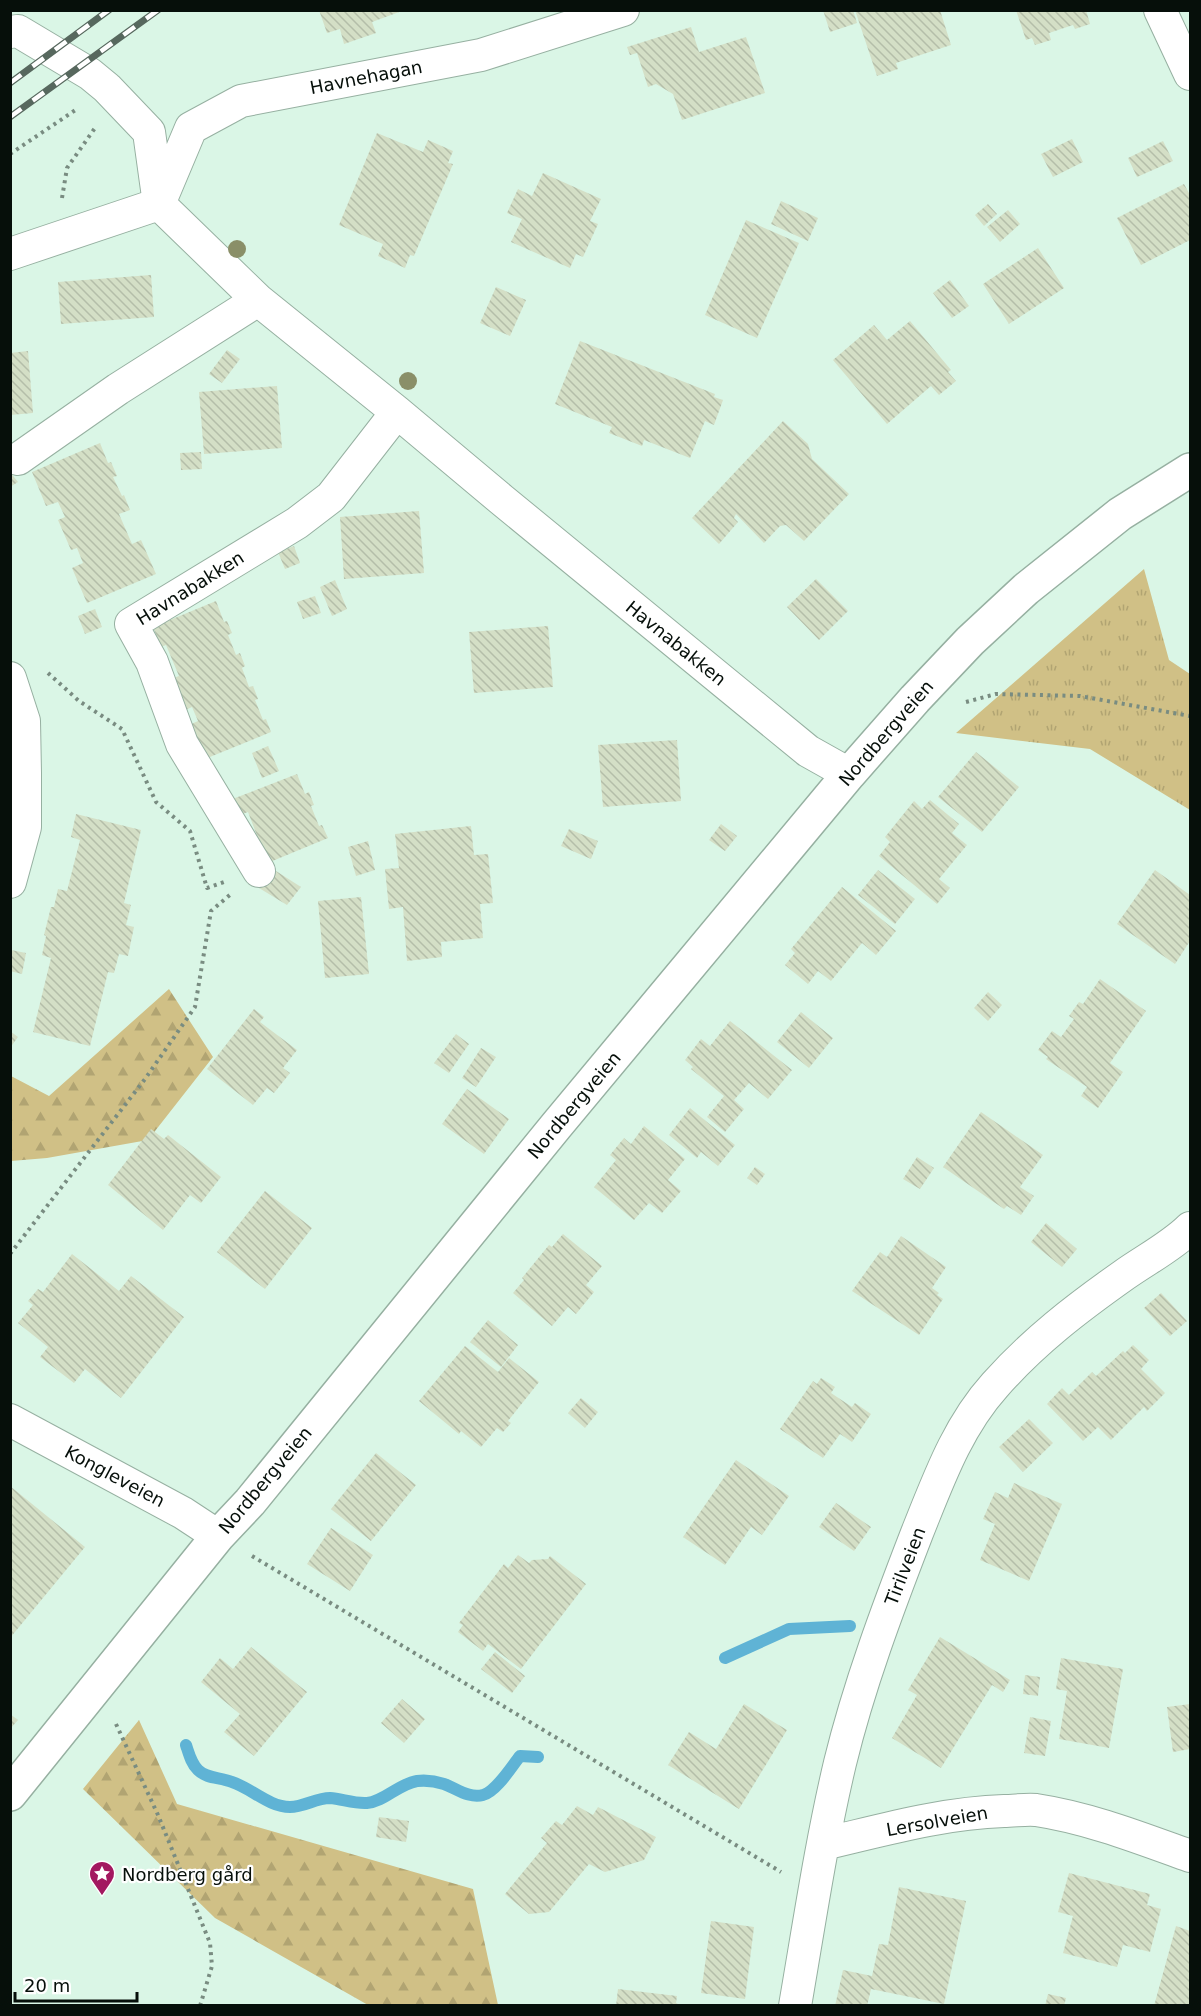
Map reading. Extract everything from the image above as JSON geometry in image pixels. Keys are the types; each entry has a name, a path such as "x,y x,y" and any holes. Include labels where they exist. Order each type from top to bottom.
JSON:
{"street":[{"name":"Havnehagan","path":"159,204 191,128 241,101 481,55 623,10"},
{"path":"1160,10 1191,74"},
{"path":"10,32 18,31 90,74 149,132 159,204 19,251"},
{"name":"Havnabakken","path":"159,204 258,300 808,751 849,774"},
{"path":"18,459 118,388 258,300"},
{"name":"Havnabakken","path":"259,871 182,744 152,662 131,624 297,523 331,497 397,412"},
{"name":"Nordbergveien","path":"10,1794 218,1536 250,1502 556,1126 849,774 938,674 1026,589 1120,514 1191,470"},
{"path":"10,678 24,721 26,773 25,827 10,882"},
{"name":"Tirilveien","path":"795,2006 823,1844 840,1762 866,1672 897,1583 937,1484 963,1429 993,1387 1027,1350 1073,1311 1191,1228"},
{"name":"Kongleveien","path":"10,1420 183,1513 218,1536"},
{"name":"Lersolveien","path":"823,1844 942,1817 975,1812 1034,1810 1124,1832 1191,1856"}],"path":[{"path":"10,154 111,93"},
{"path":"19,251 61,205 67,168 111,93"},
{"path":"40,666 79,701 122,729 156,802 190,831 207,888 259,871"},
{"path":"964,703 996,694 1080,696 1191,716"},
{"path":"10,1254 145,1079 195,1007 211,911 259,871"},
{"path":"218,1536 788,1876 816,1884"},
{"path":"98,1685 158,1815 210,1943 212,1966 200,2006"}],"green space":[{"path":"1144,569 1169,660 1190,674 1190,810 1090,749 956,733"},
{"path":"169,989 213,1057 148,1140 47,1158 11,1161 11,1076 49,1096"},
{"path":"139,1720 177,1804 473,1889 498,2005 368,2005 215,1918 83,1789"}],"building":[{"path":"319,10 402,11 372,22 376,33 344,44 340,29 327,33"},
{"path":"823,10 853,10 857,23 830,32"},
{"path":"855,10 940,10 951,45 896,63 898,69 877,76"},
{"path":"1016,10 1086,10 1090,24 1075,29 1073,25 1049,33 1051,40 1035,45 1032,38 1026,40"},
{"path":"691,27 699,52 746,37 765,93 682,120 673,94 656,84 648,87 637,53 630,55 627,47"},
{"path":"377,133 423,152 428,140 453,151 448,163 453,164 414,256 410,255 405,268 378,256 383,244 339,225"},
{"path":"1072,139 1083,162 1053,177 1041,154"},
{"path":"1163,141 1173,161 1137,177 1128,158"},
{"path":"543,173 601,199 590,221 598,224 583,257 576,254 570,268 511,242 522,219 507,213 518,189 532,196"},
{"path":"1184,184 1190,195 1190,240 1141,265 1117,218"},
{"path":"781,201 818,218 808,241 771,224"},
{"path":"988,204 997,214 984,226 975,215"},
{"path":"1008,210 1020,224 1000,242 987,227"},
{"path":"746,220 799,243 757,338 705,315"},
{"path":"1038,248 1064,288 1009,324 983,284"},
{"path":"151,275 154,317 61,324 58,282"},
{"path":"950,280 969,306 952,318 933,293"},
{"path":"496,287 526,300 510,336 480,323"},
{"path":"910,321 951,370 948,372 956,381 939,395 931,386 887,424 833,360 874,325 887,340"},
{"path":"580,341 715,394 714,397 723,400 714,425 705,421 690,458 644,440 642,446 609,433 612,427 555,404"},
{"path":"227,350 240,359 222,383 209,374"},
{"path":"28,351 33,413 10,415 10,353"},
{"path":"277,386 282,448 204,454 199,392"},
{"path":"783,421 808,444 812,459 849,494 804,541 786,525 780,526 764,543 736,514 734,518 738,522 719,544 692,518"},
{"path":"100,443 108,463 111,462 117,476 113,477 130,510 119,514 132,544 141,540 156,574 87,603 72,568 83,563 77,548 71,550 58,520 65,517 58,502 46,506 32,472"},
{"path":"201,452 202,469 181,470 180,453"},
{"path":"10,472 18,482 10,487"},
{"path":"419,511 424,573 344,579 340,517"},
{"path":"294,546 300,563 285,569 278,552"},
{"path":"816,579 848,611 819,640 787,607"},
{"path":"335,580 347,609 332,616 320,587"},
{"path":"315,596 321,613 303,619 297,602"},
{"path":"216,601 224,622 227,621 232,633 228,635 236,655 240,653 245,666 242,668 249,687 253,686 258,699 255,700 271,732 200,761 187,726 198,721 192,707 181,712 168,680 179,676 166,645 161,647 153,627"},
{"path":"95,609 102,627 85,634 78,616"},
{"path":"548,626 553,687 474,693 469,632"},
{"path":"677,740 681,801 603,807 598,745"},
{"path":"268,746 279,771 262,778 252,753"},
{"path":"976,752 1019,787 982,832 938,797"},
{"path":"297,774 305,794 309,792 314,805 311,806 319,826 322,825 328,838 258,867 261,846 248,812 237,816 230,800"},
{"path":"930,800 959,824 952,833 967,845 939,879 950,888 937,904 879,856 890,842 885,837 914,801 922,809"},
{"path":"76,814 141,830 124,903 131,905 126,925 134,927 128,956 119,954 114,973 108,972 90,1046 33,1032 51,958 42,955 46,936 44,935 58,889 67,891 80,840 71,837"},
{"path":"721,824 737,836 725,851 709,840"},
{"path":"471,826 474,855 488,854 493,903 480,904 483,938 441,942 442,957 407,961 403,907 389,909 385,869 399,868 395,834"},
{"path":"569,829 598,841 591,859 561,846"},
{"path":"368,841 375,870 356,876 348,847"},
{"path":"878,870 915,899 895,924 858,895"},
{"path":"1155,870 1190,895 1190,941 1175,964 1117,924"},
{"path":"276,871 301,887 287,905 259,888"},
{"path":"842,887 896,931 876,955 862,943 831,981 818,971 808,984 785,965 795,953 791,949"},
{"path":"361,897 369,974 325,978 318,901"},
{"path":"11,950 26,953 22,974 10,971"},
{"path":"1100,979 1146,1011 1110,1063 1123,1072 1098,1108 1081,1096 1087,1087 1046,1059 1048,1057 1038,1050 1052,1031 1061,1037 1074,1019 1069,1016 1079,1002 1083,1004"},
{"path":"988,992 1002,1005 988,1021 974,1008"},
{"path":"254,1009 264,1017 260,1022 297,1050 283,1068 290,1073 274,1093 267,1088 253,1105 207,1069"},
{"path":"801,1012 833,1038 809,1068 777,1042"},
{"path":"730,1021 792,1070 768,1099 749,1083 734,1100 744,1109 725,1132 707,1117 724,1096 691,1069 693,1067 685,1060 701,1039 710,1046"},
{"path":"10,1031 18,1037 10,1048"},
{"path":"456,1034 469,1044 449,1073 434,1063"},
{"path":"481,1048 496,1057 476,1087 462,1078"},
{"path":"467,1089 509,1119 484,1154 442,1124"},
{"path":"690,1108 735,1145 718,1166 701,1152 697,1158 669,1135"},
{"path":"981,1112 1043,1155 1020,1187 1034,1196 1021,1215 1007,1206 1004,1209 943,1167"},
{"path":"644,1126 685,1159 668,1180 681,1191 662,1213 649,1203 634,1220 594,1187 616,1160 610,1155 624,1138 631,1144"},
{"path":"151,1129 164,1139 168,1135 221,1177 201,1203 190,1195 163,1230 108,1185"},
{"path":"917,1157 934,1168 920,1189 903,1179"},
{"path":"755,1167 765,1174 757,1185 747,1178"},
{"path":"265,1191 312,1228 265,1289 217,1252"},
{"path":"1046,1223 1077,1249 1062,1267 1031,1242"},
{"path":"563,1234 602,1266 586,1285 594,1292 576,1314 568,1307 552,1326 513,1293 549,1245 552,1247"},
{"path":"901,1236 946,1267 932,1288 943,1299 919,1335 852,1291 880,1252 887,1257"},
{"path":"72,1254 119,1291 131,1276 184,1317 121,1398 85,1369 74,1383 40,1357 48,1347 18,1323 33,1305 28,1301 38,1289 43,1292"},
{"path":"1161,1293 1187,1321 1170,1336 1144,1308"},
{"path":"488,1320 518,1345 501,1367 470,1342"},
{"path":"1133,1345 1149,1360 1141,1369 1165,1393 1147,1411 1144,1407 1111,1440 1098,1427 1083,1441 1047,1404 1062,1388 1069,1395 1092,1372 1096,1376 1123,1351 1125,1353"},
{"path":"465,1346 498,1372 509,1358 539,1382 508,1421 511,1423 503,1432 497,1428 481,1447 461,1431 459,1434 419,1401"},
{"path":"821,1378 835,1387 831,1393 852,1407 855,1403 871,1414 852,1442 840,1434 823,1458 780,1429 813,1381 817,1384"},
{"path":"581,1398 598,1412 585,1428 568,1413"},
{"path":"1029,1419 1053,1443 1023,1472 999,1447"},
{"path":"376,1453 416,1485 371,1541 331,1509"},
{"path":"736,1460 789,1496 762,1535 751,1527 725,1565 683,1537"},
{"path":"1014,1483 1062,1504 1029,1581 980,1560 995,1524 983,1519 995,1492 1008,1498"},
{"path":"10,1486 85,1547 10,1638"},
{"path":"836,1503 871,1527 854,1551 819,1527"},
{"path":"331,1528 373,1555 350,1591 307,1564"},
{"path":"518,1555 529,1563 532,1560 548,1559 550,1556 586,1584 521,1669 488,1644 483,1651 458,1632 463,1625 459,1623 504,1564 508,1568"},
{"path":"940,1637 1010,1680 1003,1692 992,1685 941,1768 892,1738 917,1695 908,1690"},
{"path":"251,1647 307,1692 254,1756 224,1732 240,1714 201,1682 220,1658 233,1669"},
{"path":"495,1652 525,1676 512,1693 481,1669"},
{"path":"1061,1658 1123,1669 1109,1748 1059,1739 1067,1691 1056,1689"},
{"path":"1025,1675 1040,1677 1038,1696 1023,1694"},
{"path":"402,1699 425,1719 404,1743 381,1723"},
{"path":"744,1704 787,1730 739,1809 668,1765 689,1732 716,1749"},
{"path":"1190,1704 1190,1749 1173,1752 1167,1707"},
{"path":"10,1714 18,1720 10,1729"},
{"path":"1030,1717 1051,1721 1045,1756 1024,1753"},
{"path":"577,1806 593,1815 598,1807 656,1837 644,1860 605,1872 589,1864 549,1912 529,1914 505,1894 547,1843 541,1838 556,1821 562,1825"},
{"path":"379,1817 409,1821 406,1842 376,1837"},
{"path":"1069,1873 1150,1894 1147,1905 1161,1909 1150,1952 1123,1945 1117,1967 1063,1953 1073,1916 1058,1912"},
{"path":"899,1887 966,1901 944,2004 871,1989 867,2006 835,2006 843,1970 872,1976 879,1944 888,1945"},
{"path":"711,1921 754,1927 745,1999 701,1993"},
{"path":"1176,1926 1190,1931 1190,2006 1154,2006"},
{"path":"618,1989 677,1996 676,2003 682,2006 616,2006"},
{"path":"1048,1994 1066,1998 1064,2006 1045,2006"}],"waterway":[{"path":"725,1658 789,1629 850,1626"},
{"path":"186,1745 190,1758 202,1773 239,1785 267,1801 290,1807 330,1798 358,1803 373,1802 410,1783 420,1781 441,1783 473,1796 483,1795 498,1784 520,1756 538,1757"}],"railway":[{"path":"10,83 109,10"},
{"path":"10,117 158,10"}],"place":[{"name":"Nordberg gård","path":"102,1897"}]}
